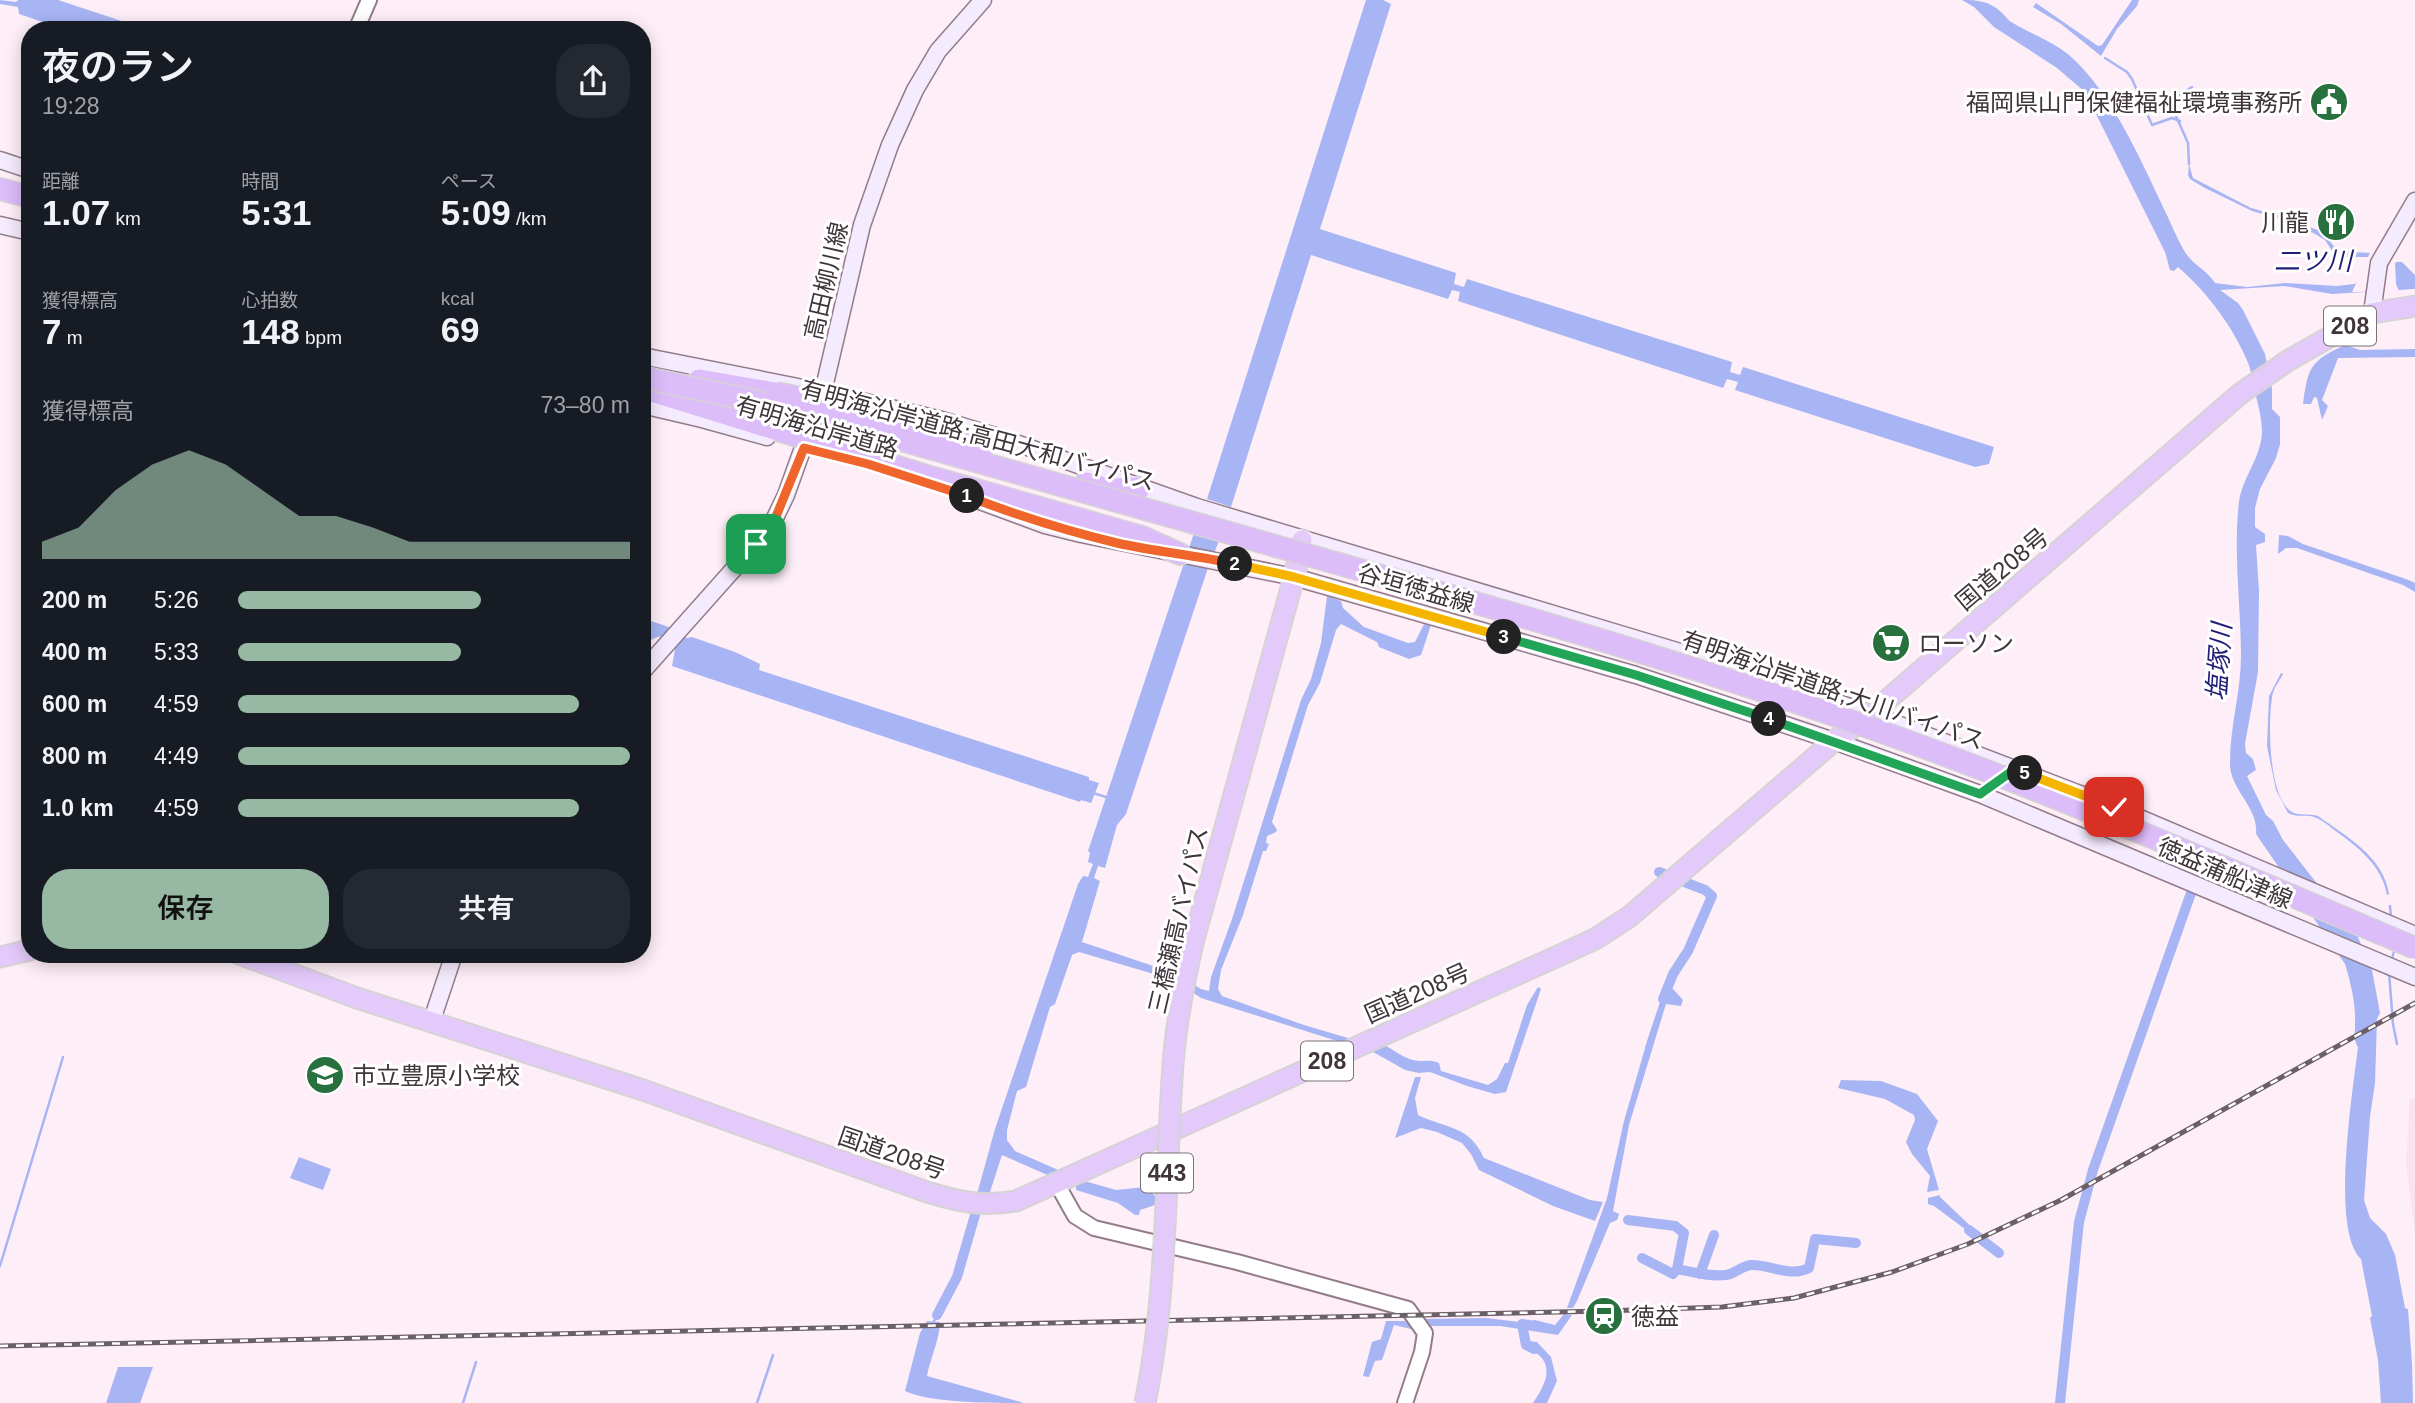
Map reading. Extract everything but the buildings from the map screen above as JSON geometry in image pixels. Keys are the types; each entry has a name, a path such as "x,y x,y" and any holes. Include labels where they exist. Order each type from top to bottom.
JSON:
{"highway":[{"path":"0,189 21,195"},
{"name":"国道208号","path":"264,963 431,1023 643,1090 927,1192 967,1204 1016,1201 1595,939 1629,917 1834,741 1871,715 2241,393 2289,359 2372,313 2415,306"},
{"path":"651,371 832,404 941,435 1109,489 1140,488"},
{"name":"有明海沿岸道路;高田大和バイパス","path":"651,379 836,422 1300,546"},
{"path":"651,391 927,476 1142,537 1180,554"},
{"name":"三橋瀬高バイパス","path":"1145,1403 1161,1286 1173,1061 1181,999 1193,943 1294,577 1300,546"},
{"name":"有明海沿岸道路;大川バイパス","path":"1300,546 1664,659 1874,729 1983,769 2415,948"},
{"path":"0,957 21,952"}],"main road":[{"name":"高田柳川線","path":"651,662 775,519 823,392 862,225 890,145 915,90 938,51 983,0"},
{"path":"0,160 21,167"},
{"path":"2372,313 2379,263 2415,201"},
{"path":"0,225 21,230"},
{"name":"有明海沿岸道路","path":"651,358 823,392 942,420 1002,438 1197,507"},
{"name":"有明海沿岸道路","path":"651,407 940,486 1045,525 1121,544 1180,554"},
{"name":"谷垣徳益線","path":"1197,507 1230,517 1300,546 1648,640 1871,715"},
{"name":"谷垣徳益線","path":"1180,554 1294,577 1636,675 1834,741"},
{"path":"1636,675 1648,640"},
{"path":"1709,699 1730,667"},
{"name":"徳益蒲船津線","path":"1871,715 2158,824 2415,935"},
{"name":"徳益蒲船津線","path":"1834,741 1980,794 2415,977"},
{"path":"1980,794 2015,769"},
{"path":"431,1023 451,963"}],"street":[{"path":"360,21 369,0"},
{"path":"1058,1184 1075,1216 1094,1228 1237,1262 1408,1309 1425,1333 1422,1352 1405,1403"}],"shaded area":[{"path":"2410,1098 2415,1100 2415,1233 2406,1163"}],"water":[{"path":"0,0 58,0 122,21 40,21 19,14 18,7 0,4"},
{"path":"1366,0 1383,0 1391,4 1320,229 1456,273 1454,284 1464,287 1467,279 1732,362 1730,372 1740,375 1743,367 1994,447 1989,464 1975,467 1735,390 1738,382 1727,379 1723,388 1458,301 1460,292 1452,290 1448,299 1311,255 1231,507 1207,499"},
{"name":"塩塚川","path":"1962,0 1992,5 2011,22 2062,50 2084,70 2123,127 2185,252 2215,283 2247,287 2285,283 2337,286 2354,284 2397,262 2402,262 2415,275 2415,289 2332,294 2284,286 2220,290 2243,310 2265,354 2272,389 2272,409 2280,417 2280,444 2260,489 2255,508 2255,527 2265,534 2265,542 2256,545 2259,591 2258,672 2245,744 2246,753 2253,759 2256,770 2247,776 2266,815 2273,821 2283,840 2357,935 2372,970 2380,1013 2377,1019 2375,1083 2364,1200 2370,1218 2386,1234 2395,1255 2405,1308 2408,1309 2413,1403 2381,1403 2378,1360 2370,1318 2372,1316 2361,1259 2352,1243 2347,1220 2346,1158 2358,1047 2355,1039 2354,1002 2345,964 2256,834 2253,815 2231,772 2230,749 2241,656 2237,521 2241,493 2258,451 2262,432 2249,365 2236,338 2210,300 2178,267 2174,271 2170,270 2165,252 2085,92 2057,68 1994,27 1974,7"},
{"path":"2132,0 2139,0 2137,6 2117,29 2101,56 2061,24 2033,7 2036,3 2098,46 2102,45"},
{"path":"2189,164 2193,178 2251,208 2292,219 2327,233 2328,239 2338,251 2370,253 2368,257 2336,257 2325,240 2315,234 2291,222 2252,211 2190,179"},
{"path":"2345,345 2360,350 2415,349 2415,357 2338,358 2322,400 2328,406 2322,420 2317,398 2314,397 2311,404 2303,404 2309,373 2324,356"},
{"path":"1199,518 1224,527 1126,814 1117,825 1105,868 1098,866 1094,878 1100,881 1082,942 1177,974 1209,991 1211,977 1301,700 1311,679 1321,643 1327,596 1341,601 1343,608 1364,627 1408,643 1415,642 1424,624 1431,625 1421,655 1409,659 1379,647 1377,642 1341,624 1336,630 1320,683 1308,705 1272,822 1277,830 1267,836 1266,843 1269,844 1266,851 1263,851 1243,915 1221,970 1218,989 1222,996 1304,1025 1375,1046 1383,1044 1406,1058 1436,1062 1439,1063 1441,1071 1488,1085 1497,1079 1505,1063 1508,1063 1527,1005 1538,987 1541,989 1506,1092 1495,1094 1430,1072 1405,1070 1375,1053 1201,998 1174,980 1079,952 1072,955 1055,1004 1050,1007 1026,1087 1017,1091 1007,1140 1015,1151 1081,1180 1116,1190 1145,1187 1158,1198 1155,1205 1140,1210 1139,1215 1135,1215 1118,1203 1076,1190 1076,1183 1052,1177 1002,1155 989,1195 977,1194 995,1129 1078,884 1083,876 1088,877 1093,864 1088,862 1088,851"},
{"path":"2279,535 2406,579 2415,583 2415,592 2403,585 2297,548 2286,548 2278,554"},
{"path":"651,621 672,628 687,638 692,637 735,652 760,664 759,670 1089,777 1089,780 1099,783 1091,803 1080,802 672,666 676,644 667,636 651,640"},
{"path":"2281,673 2283,674 2272,698 2270,724 2274,776 2278,792 2292,812 2318,816 2372,858 2385,881 2389,894 2387,895 2380,875 2361,851 2320,820 2288,813 2276,790 2267,746 2269,696"},
{"path":"1665,987 1673,989 1683,1000 1681,1006 1666,1004 1629,1125 1613,1211 1619,1214 1617,1220 1610,1223 1577,1301 1573,1308 1567,1308 1607,1198 1624,1121"},
{"path":"1415,1077 1421,1077 1415,1098 1418,1115 1464,1134 1478,1147 1484,1158 1590,1200 1603,1202 1595,1221 1553,1206 1479,1170 1462,1143 1437,1132 1421,1128 1395,1138"},
{"path":"1841,1080 1881,1081 1917,1094 1938,1121 1927,1149 1939,1190 1927,1192 1930,1176 1906,1142 1915,1120 1914,1115 1885,1099 1838,1088"},
{"path":"299,1157 331,1169 323,1190 290,1178"},
{"path":"1940,1195 1981,1236 1977,1238 1928,1204 1928,1198"},
{"path":"1564,1314 1572,1315 1558,1335 1500,1326 1425,1326 1419,1319 1486,1318 1520,1322 1535,1320 1555,1325"},
{"path":"927,1321 940,1322 927,1376 1024,1403 945,1400 905,1391 920,1333"},
{"path":"1386,1321 1405,1321 1415,1330 1394,1325 1382,1360 1375,1361 1369,1377 1363,1376 1372,1342 1381,1339"},
{"path":"1522,1340 1537,1342 1551,1357 1557,1381 1547,1403 1533,1403 1545,1379 1546,1367 1539,1355 1523,1347"},
{"path":"118,1367 153,1367 140,1403 106,1403"}],"pier":[{"path":"2386,263 2395,263 2399,291 2352,292 2359,277"}],"waterway":[{"path":"2105,58 2127,72 2132,79 2152,125 2172,118 2180,121"},
{"path":"2189,164 2188,143 2171,105 2172,101 2192,87"},
{"path":"1093,793 1106,797"},
{"path":"1659,872 1705,890 1712,896 1663,999"},
{"path":"2060,1403 2079,1222 2093,1170 2191,893"},
{"path":"2390,906 2391,917"},
{"path":"2391,962 2395,948"},
{"path":"2389,972 2397,1044"},
{"path":"0,1266 63,1057"},
{"path":"937,1315 957,1277 975,1215"},
{"path":"1628,1220 1675,1226 1684,1233 1677,1269"},
{"path":"1969,1230 1999,1253"},
{"path":"1700,1274 1714,1235"},
{"path":"1642,1258 1673,1274 1677,1269 1707,1275 1726,1275 1751,1265 1794,1272 1809,1268 1815,1239 1856,1243"},
{"path":"933,1323 937,1315"},
{"path":"1529,1325 1522,1324 1526,1345 1534,1349"},
{"path":"757,1403 773,1355"},
{"path":"463,1403 476,1362"}],"railway":[{"path":"0,1346 1604,1311 1722,1307 1794,1298 1892,1272 1968,1244 2061,1200 2415,1003"}],"place":[{"name":"福岡県山門保健福祉環境事務所","path":"2329,102"},
{"name":"川龍","path":"2336,222"},
{"name":"ローソン","path":"1891,643"},
{"name":"市立豊原小学校","path":"325,1075"},
{"name":"徳益","path":"1604,1316"}],"route":[{"path":"756,544 775,519 804,448 940,486 1045,525 1121,544 1217,560 1294,577 1636,675 1834,741 1980,794 2015,769 2114,807"}],"water label":[{"name":"二ツ川","path":"2313,261"}]}
